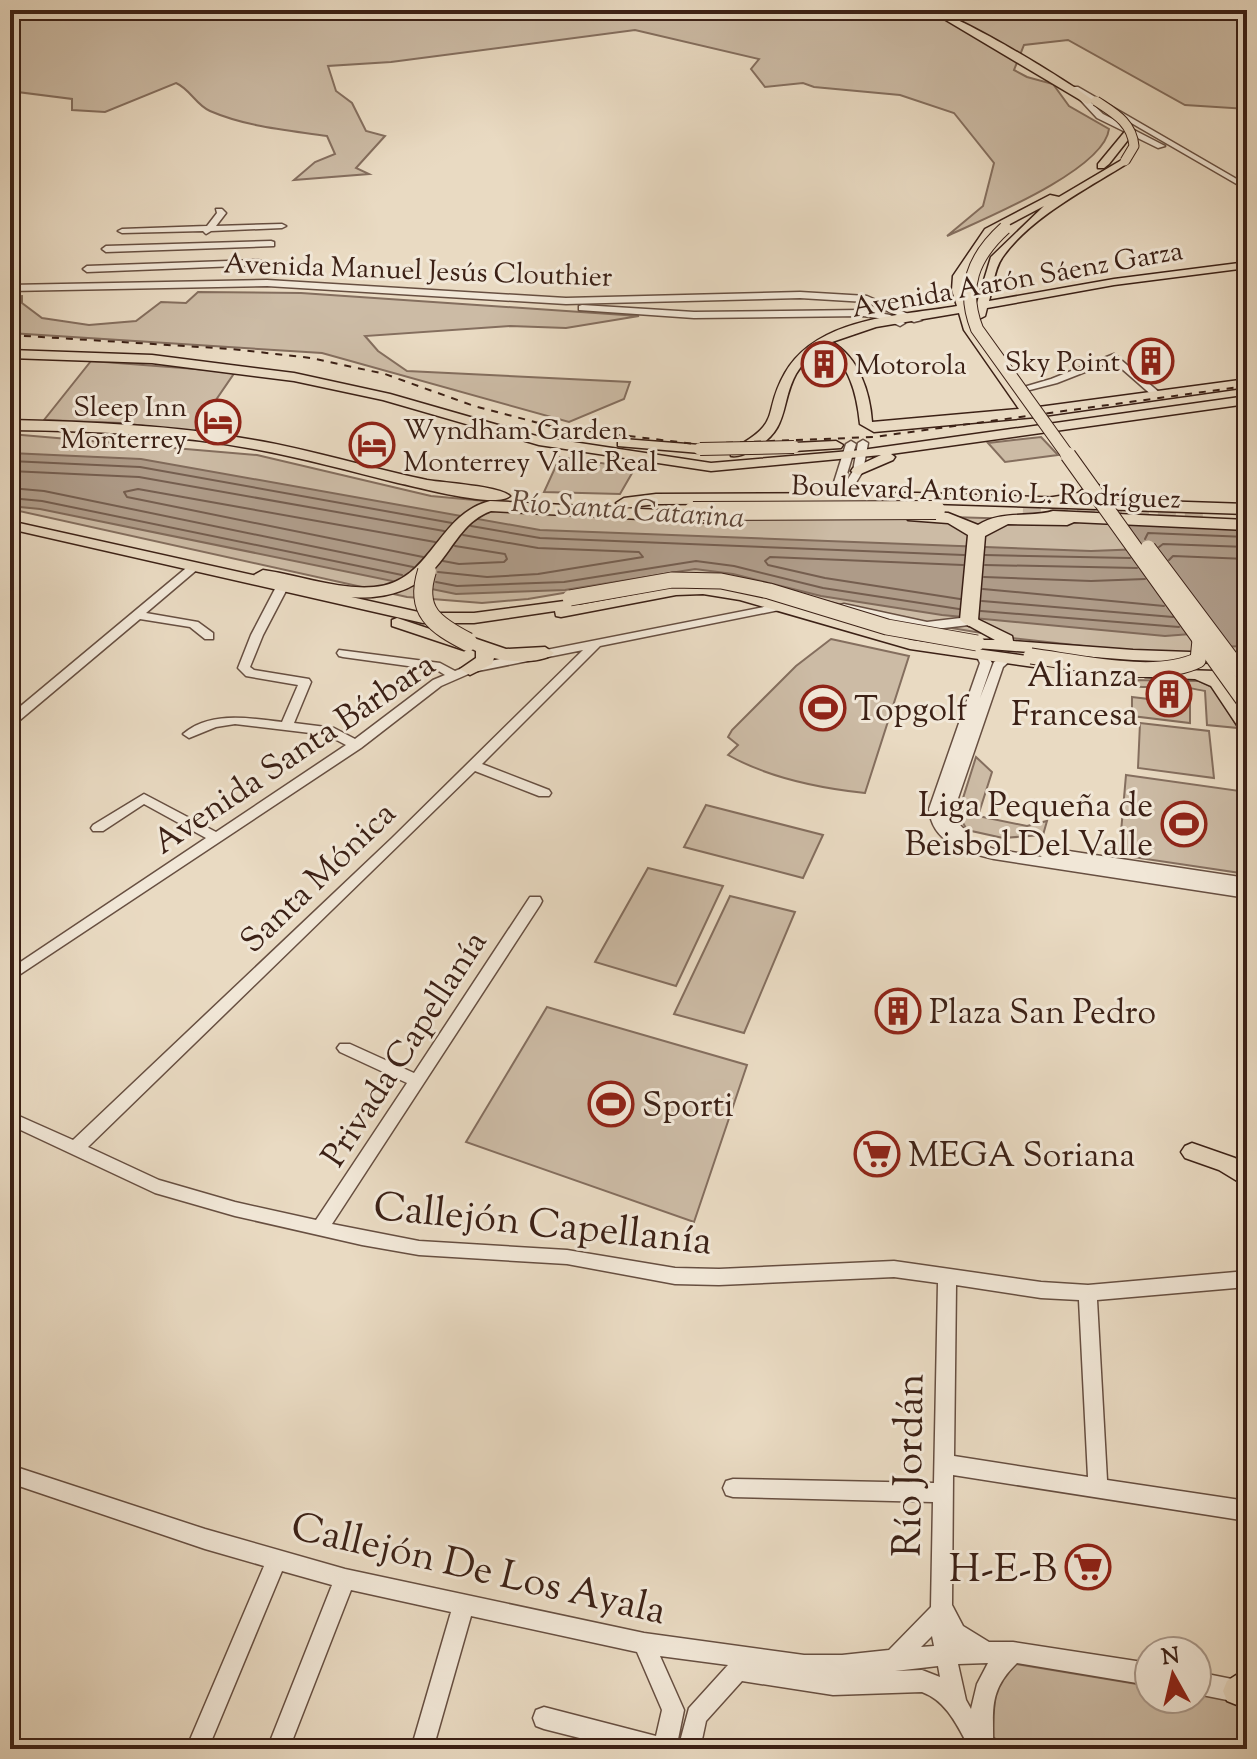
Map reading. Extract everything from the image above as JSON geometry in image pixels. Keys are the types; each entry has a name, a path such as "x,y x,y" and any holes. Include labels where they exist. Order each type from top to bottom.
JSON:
{"highway":[{"name":"Boulevard Antonio L. Rodríguez","path":"10,425 107,427 247,444 452,491 693,508"},
{"name":"Boulevard Antonio L. Rodríguez","path":"10,434 233,451 310,465 428,494 527,504 693,508 1023,507"},
{"path":"428,494 459,504 464,518"},
{"path":"624,503 665,499 886,498 1106,503 1126,513 1247,509"},
{"path":"971,512 1087,514 1099,511 1106,503"},
{"path":"545,653 471,660 427,614 421,594 427,571 464,518 479,508 497,506 676,518 951,518 969,525 977,534"},
{"name":"Boulevard Antonio L. Rodríguez","path":"935,507 1084,518 1126,513 1247,520"},
{"name":"Boulevard Antonio L. Rodríguez","path":"1210,513 1247,520"},
{"path":"969,621 977,534 988,524 1001,520 1084,518"},
{"path":"263,575 343,589 386,591 408,584 427,571"}],"main road":[{"path":"933,10 1075,89"},
{"path":"939,10 1075,89 1110,114 1127,132 1128,145 1121,160 986,245 968,279 970,315 977,329 1208,640 1247,677"},
{"path":"1040,417 980,329 981,307 989,272 1006,244 1056,200 1115,155 1128,130"},
{"path":"1083,179 1121,160"},
{"path":"1056,200 989,231 962,269 958,290 961,313 977,343 1040,417 1106,503"},
{"path":"1008,229 981,264 975,298 978,315 996,347 1126,513 1247,705"},
{"name":"Avenida Aarón Sáenz Garza","path":"481,418 515,430 586,444 692,458 728,456 755,443 774,427 794,366 809,351 845,332 1121,281 1247,266"},
{"name":"Avenida Aarón Sáenz Garza","path":"981,307 1247,266"},
{"path":"962,269 989,272"},
{"path":"986,292 993,297 1011,300"},
{"path":"825,343 847,360 865,403 866,424 871,427 1247,401"},
{"name":"Avenida Aarón Sáenz Garza","path":"681,463 728,461 757,448 782,427 803,367 825,343"},
{"path":"10,346 155,352 279,368 391,391 481,418 574,438 700,449 857,449"},
{"path":"10,354 164,360 294,377 386,397 539,441 681,463 720,467 778,462 857,449"},
{"path":"757,448 758,454 771,457 915,442 1157,395 1247,383"},
{"path":"1040,417 1240,393"},
{"path":"1210,405 1210,401 1240,393"},
{"path":"778,462 827,464 848,476 915,442"},
{"path":"1052,501 1082,496 1093,486"},
{"path":"10,517 426,612 571,601 672,580 721,581 769,591 887,627 980,649 1005,660 1028,653"},
{"path":"10,525 423,618 557,614 688,590 715,591 775,605 875,636 1122,666 1182,668 1198,660 1208,640"},
{"path":"525,605 550,597 670,577 703,575 737,579 788,593 789,599 775,605"},
{"path":"474,618 674,586 709,585 762,595 882,632 1191,676 1247,677"},
{"path":"303,592 464,645 482,655 471,660"},
{"path":"810,616 815,607 828,607 1028,653 1081,652"},
{"path":"969,621 1028,653"},
{"path":"1208,640 1247,660"},
{"path":"980,649 1247,660"},
{"path":"1191,676 1217,683 1247,727"},
{"path":"1192,1152 1227,1164 1247,1178"}],"street":[{"path":"1194,10 1247,17"},
{"path":"1075,89 1247,188"},
{"path":"1075,89 1097,114 1226,176"},
{"path":"1128,130 1145,127"},
{"path":"1158,144 1168,144 1169,141"},
{"path":"133,285 148,281 212,212 221,212 166,276 201,283"},
{"path":"122,231 282,226"},
{"path":"106,249 271,244"},
{"path":"87,269 258,263"},
{"name":"Avenida Manuel Jesús Clouthier","path":"10,291 267,283 566,301 680,296 839,297 873,301 906,320"},
{"name":"Avenida Manuel Jesús Clouthier","path":"10,291 249,287 675,314 841,313 875,314 906,320"},
{"path":"675,314 680,296"},
{"path":"839,297 825,303 829,309 841,313"},
{"path":"1022,389 1054,381 1114,357 1157,395"},
{"path":"790,519 818,514 838,498 857,449"},
{"path":"807,499 830,491 848,476 857,449"},
{"path":"848,476 859,492 886,498"},
{"path":"838,498 844,515 854,519"},
{"path":"10,722 195,566"},
{"path":"282,587 244,668 250,673 305,682 287,725"},
{"path":"545,653 775,605 818,602 927,626 969,621"},
{"path":"138,615 194,624 209,636"},
{"name":"Santa Mónica","path":"75,1149 598,643"},
{"path":"980,649 986,663 983,691 947,810 948,822 958,832 995,845 1247,883"},
{"path":"343,653 440,667 471,660"},
{"name":"Avenida Santa Bárbara","path":"10,976 356,745 471,660"},
{"path":"1005,660 998,665 983,691 936,809 937,821 944,833 965,845 994,854 1247,893"},
{"path":"189,734 213,724 235,720 330,731 356,745"},
{"path":"474,766 544,793"},
{"path":"98,828 144,798 217,838"},
{"name":"Privada Capellanía","path":"320,1228 535,901"},
{"path":"345,1048 417,1081"},
{"name":"Callejón Capellanía","path":"10,1118 155,1186 320,1228 419,1248 567,1257 675,1276 719,1277 875,1269 1088,1293 1247,1279"},
{"name":"Río Jordán","path":"947,1277 940,1606 944,1655 956,1703"},
{"path":"1088,1293 1098,1489"},
{"path":"943,1464 1247,1511"},
{"name":"Callejón De Los Ayala","path":"10,1474 83,1500 345,1579 833,1684 892,1672"},
{"path":"733,1488 941,1493"},
{"path":"197,1749 277,1560"},
{"path":"278,1749 345,1579"},
{"path":"422,1749 464,1604"},
{"path":"940,1606 952,1629 984,1651"},
{"path":"892,1672 926,1630 940,1606"},
{"path":"544,1718 665,1749 673,1710 644,1643"},
{"path":"892,1672 944,1655 984,1651 1013,1652 1133,1671"},
{"path":"983,1749 984,1688 989,1677 1013,1652"},
{"path":"689,1749 697,1716 742,1664"},
{"path":"892,1672 934,1685 956,1703 983,1749"},
{"path":"1213,1686 1245,1691"},
{"path":"673,1710 697,1716"}],"shaded area":[{"path":"10,10 1175,10 1247,20 1247,109 1185,105 1068,40 1024,45 1014,70 1053,84 1069,106 1109,129 1102,145 1087,161 1065,176 1040,192 947,236 983,206 994,163 954,113 900,95 814,87 803,83 765,87 751,69 759,59 635,30 391,62 328,66 336,91 352,103 366,131 385,136 356,168 369,174 294,180 315,162 335,154 327,136 238,121 205,108 176,83 105,112 72,110 72,99 10,91"},
{"path":"198,292 301,293 639,316 566,328 510,326 365,336 378,351 407,371 630,382 624,399 569,422 322,353 10,333 10,297 22,296 22,303 42,318 89,325 136,321 161,302 186,303"},
{"path":"91,361 235,372 194,432 121,423 44,420"},
{"name":"Río Santa Catarina","path":"10,434 257,455 431,496 627,514 950,517 1247,526 1247,657 1146,653 1012,638 915,622 818,599 663,576 528,599 482,603 407,597 10,509"},
{"path":"1041,437 1058,455 1005,462 988,443"},
{"path":"560,457 635,468 620,494 544,492"},
{"name":"Topgolf","path":"831,639 909,656 865,793 794,781 728,755 738,745 728,737 732,730 796,666"},
{"path":"1127,680 1199,681 1214,688 1238,728 1207,725 1205,691 1170,685 1136,687 1127,685"},
{"path":"1132,697 1190,704 1190,723 1132,716"},
{"path":"1140,723 1209,731 1214,778 1138,768"},
{"path":"976,757 992,772 978,816 1027,826 1047,821 1043,835 1003,838 967,830 958,814"},
{"name":"Liga Pequeña de Beisbol Del Valle","path":"1126,775 1247,792 1247,874 1119,855"},
{"path":"706,805 823,835 803,878 684,847"},
{"path":"648,868 723,886 676,986 595,962"},
{"path":"730,896 795,912 744,1033 674,1014"},
{"name":"Sporti","path":"547,1007 747,1065 694,1222 466,1142"},
{"path":"1010,1663 1133,1683 1133,1715 1213,1715 1213,1697 1240,1701 1247,1705 1247,1749 1009,1749 993,1737 987,1708"}],"water":[{"name":"Río Santa Catarina","path":"10,453 141,459 540,530 1091,551 1142,549 1124,524 1247,529 1247,646 1214,647 1204,633 1165,636 942,615 821,596 733,574 695,569 565,590 456,594 40,509 10,506"}],"tunnel":[{"path":"1023,507 1210,513"}],"railway":[{"path":"10,335 232,349 311,358 385,374 474,406 554,427 695,444 874,437 1247,386"}],"place":[{"name":"Sky Point","path":"1151,361"},
{"name":"Motorola","path":"824,364"},
{"name":"Sleep Inn Monterrey","path":"218,422"},
{"name":"Wyndham Garden Monterrey Valle Real","path":"372,445"},
{"name":"Alianza Francesa","path":"1169,694"},
{"name":"Topgolf","path":"823,708"},
{"name":"Liga Pequeña de Beisbol Del Valle","path":"1184,824"},
{"name":"Plaza San Pedro","path":"898,1011"},
{"name":"Sporti","path":"611,1104"},
{"name":"MEGA Soriana","path":"877,1154"},
{"name":"H-E-B","path":"1088,1567"}]}
